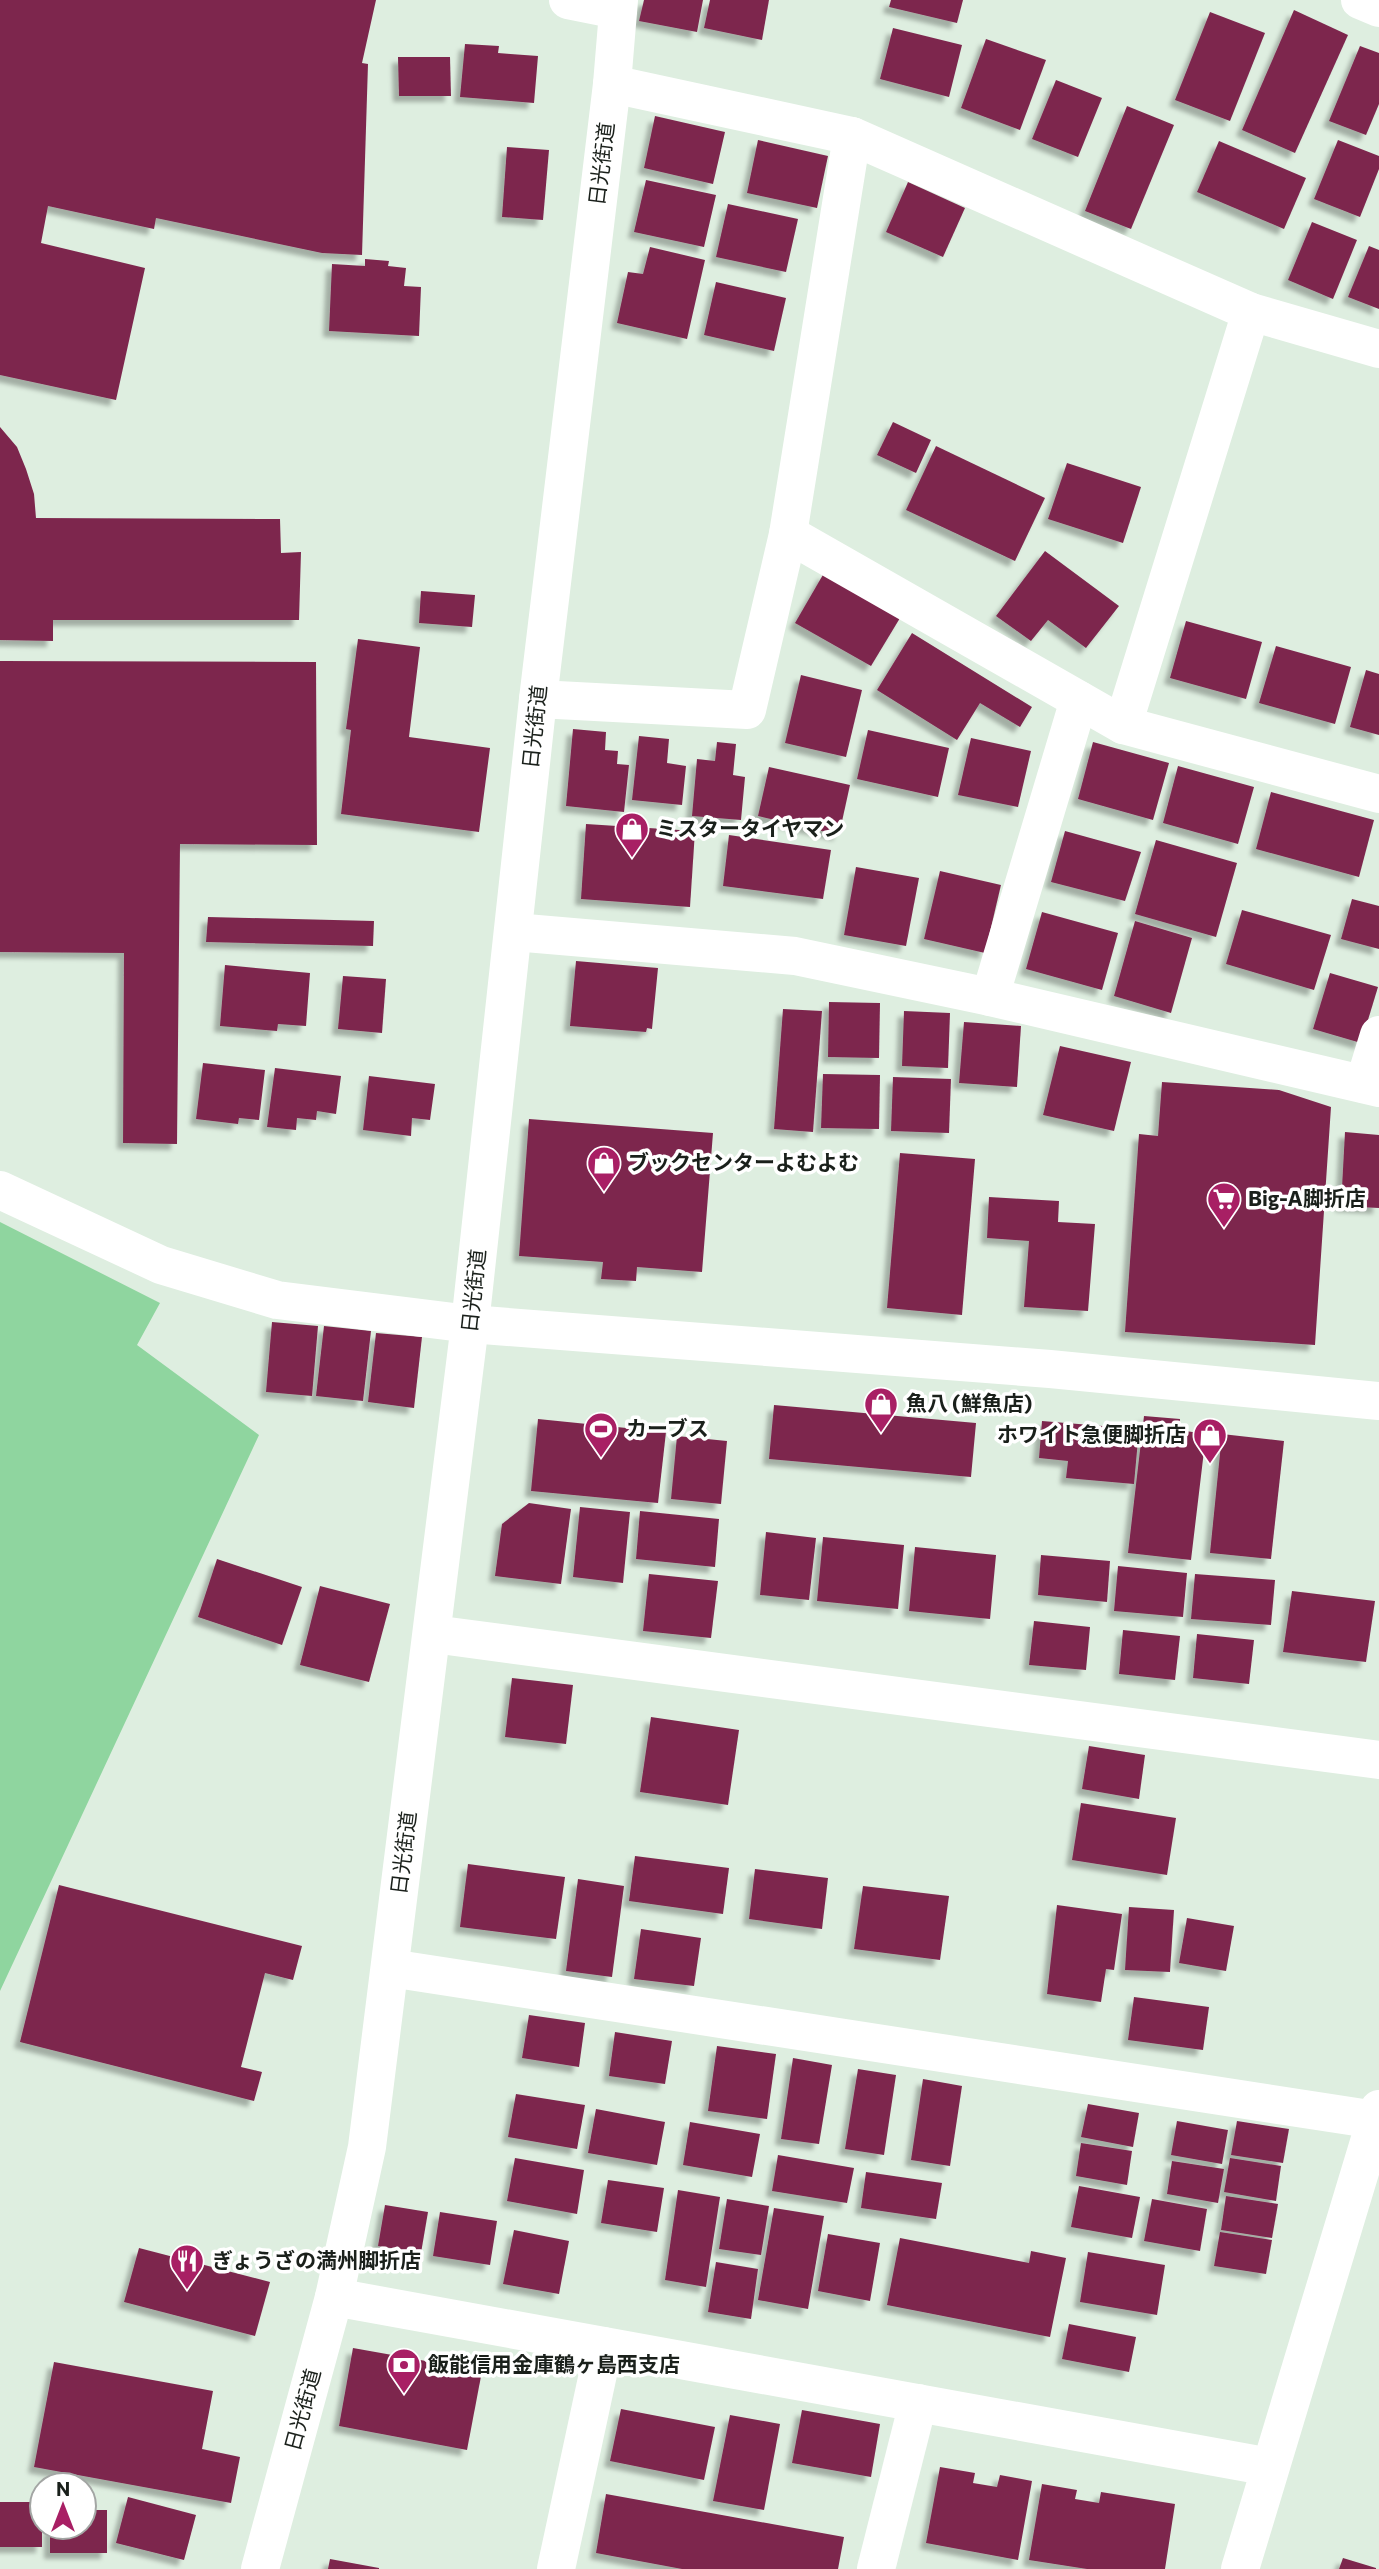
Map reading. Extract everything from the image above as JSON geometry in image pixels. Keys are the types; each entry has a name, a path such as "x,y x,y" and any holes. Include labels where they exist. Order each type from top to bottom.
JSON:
{"street":[{"path":"568,0 618,5"},
{"path":"1360,0 1379,8"},
{"name":"日光街道","path":"260,2569 334,2297 367,2147 470,1324 538,699 618,5"},
{"path":"611,84 852,136 1251,312 1379,349"},
{"path":"538,699 747,710 788,534 852,136"},
{"path":"1123,725 1251,312"},
{"path":"788,534 1123,725 1379,794"},
{"path":"990,997 1079,700"},
{"path":"514,932 795,956 990,997 1371,1086 1379,1035"},
{"path":"0,1190 161,1265 277,1300 470,1324 1050,1369 1379,1401"},
{"path":"433,1634 1379,1760"},
{"path":"390,1968 1377,2115 1240,2569"},
{"path":"334,2297 1270,2467"},
{"path":"556,2569 604,2346"},
{"path":"876,2569 918,2403"}],"green space":[{"path":"0,1222 160,1303 137,1345 259,1435 0,1991"}],"building":[{"path":"0,0 376,0 362,63 368,64 362,255 322,253 156,218 154,229 48,206 41,243 145,268 116,400 0,375"},
{"path":"644,0 703,0 697,32 639,21"},
{"path":"710,0 769,0 762,40 704,28"},
{"path":"891,0 963,0 957,23 889,7"},
{"path":"1294,10 1348,35 1295,153 1242,130"},
{"path":"1210,12 1265,33 1230,121 1175,100"},
{"path":"893,28 962,45 949,97 880,79"},
{"path":"986,39 1046,60 1020,130 961,108"},
{"path":"465,44 499,46 498,53 538,56 534,103 460,97"},
{"path":"1360,46 1379,53 1379,104 1366,135 1329,121"},
{"path":"398,57 450,57 451,96 399,96"},
{"path":"1056,80 1102,98 1078,157 1032,139"},
{"path":"1127,106 1174,125 1131,229 1085,211"},
{"path":"655,116 725,132 713,184 644,168"},
{"path":"758,140 828,156 817,208 747,193"},
{"path":"1338,140 1379,156 1379,169 1360,217 1314,199"},
{"path":"1219,141 1306,178 1284,229 1197,192"},
{"path":"507,147 549,150 543,220 502,217"},
{"path":"646,180 716,195 704,247 634,232"},
{"path":"908,182 965,208 943,257 886,232"},
{"path":"728,204 798,219 786,272 716,257"},
{"path":"1312,222 1357,240 1333,299 1288,280"},
{"path":"1369,246 1379,250 1379,309 1348,297"},
{"path":"650,247 705,260 687,339 617,323 628,272 643,274"},
{"path":"365,259 389,261 388,266 406,268 404,286 421,287 419,336 329,331 332,264 365,266"},
{"path":"716,282 786,298 774,351 704,335"},
{"path":"893,422 931,440 916,473 877,455"},
{"path":"0,427 17,447 26,469 34,494 36,518 280,519 281,553 301,552 299,620 53,620 53,641 0,640"},
{"path":"936,446 1045,498 1015,561 906,510"},
{"path":"1067,463 1141,487 1123,543 1048,519"},
{"path":"1045,551 1119,606 1086,648 1048,620 1031,641 996,616"},
{"path":"824,573 900,618 871,666 795,623"},
{"path":"421,591 475,595 472,627 419,623"},
{"path":"1186,621 1262,642 1246,699 1170,678"},
{"path":"912,633 1032,707 1020,727 980,703 957,740 877,690"},
{"path":"358,639 420,647 409,737 490,748 479,832 341,814 351,730 346,729"},
{"path":"1276,646 1351,667 1335,724 1259,703"},
{"path":"0,661 316,662 317,845 180,844 177,1144 123,1143 124,953 0,952"},
{"path":"1366,670 1379,674 1379,735 1350,727"},
{"path":"801,675 862,690 846,757 785,743"},
{"path":"573,729 606,732 605,750 618,751 617,764 629,765 624,812 566,806"},
{"path":"868,730 949,748 938,797 857,779"},
{"path":"639,736 669,739 667,763 686,766 682,805 632,800"},
{"path":"971,738 1031,751 1018,807 958,795"},
{"path":"717,742 736,744 733,775 745,777 741,820 692,816 697,759 715,761"},
{"path":"1093,742 1169,763 1153,820 1078,799"},
{"path":"1178,766 1254,787 1238,844 1163,823"},
{"path":"769,767 850,785 839,835 758,816"},
{"path":"1271,792 1374,820 1359,877 1256,849"},
{"path":"586,824 695,831 690,907 581,899"},
{"path":"1065,831 1141,852 1125,901 1051,882"},
{"path":"729,835 831,850 823,899 723,886"},
{"path":"1156,840 1237,863 1216,937 1135,914"},
{"path":"856,867 919,878 906,946 844,935"},
{"path":"940,871 1001,885 985,953 924,939"},
{"path":"1352,899 1379,906 1379,949 1341,939"},
{"path":"1242,910 1331,935 1314,990 1226,964"},
{"path":"1042,912 1118,933 1102,990 1026,969"},
{"path":"208,917 374,921 373,946 206,942"},
{"path":"1135,921 1192,938 1171,1013 1114,996"},
{"path":"576,961 658,968 652,1029 647,1028 646,1032 570,1026"},
{"path":"225,965 310,973 306,1026 278,1024 277,1031 220,1026"},
{"path":"1330,973 1378,987 1361,1043 1313,1029"},
{"path":"343,976 386,979 382,1033 338,1029"},
{"path":"829,1002 880,1003 879,1058 828,1057"},
{"path":"783,1009 822,1011 813,1132 774,1129"},
{"path":"904,1011 950,1013 948,1068 902,1066"},
{"path":"964,1022 1021,1026 1017,1087 959,1083"},
{"path":"1060,1046 1131,1062 1114,1131 1043,1115"},
{"path":"203,1063 265,1070 259,1120 239,1118 238,1124 196,1119"},
{"path":"275,1068 341,1076 336,1114 317,1111 316,1120 297,1118 296,1130 267,1127"},
{"path":"823,1074 880,1075 879,1129 821,1128"},
{"path":"369,1076 435,1084 430,1120 412,1118 411,1136 363,1130"},
{"path":"893,1077 951,1079 949,1133 891,1131"},
{"path":"1162,1082 1279,1090 1331,1107 1315,1345 1125,1332 1139,1134 1158,1136"},
{"path":"529,1119 713,1133 702,1272 637,1267 636,1281 601,1279 603,1262 519,1256"},
{"path":"1345,1132 1379,1135 1379,1208 1341,1206"},
{"path":"900,1153 975,1159 962,1315 887,1308"},
{"path":"989,1197 1059,1201 1058,1222 1095,1224 1088,1311 1024,1307 1029,1241 987,1238"},
{"path":"272,1322 318,1326 312,1396 266,1392"},
{"path":"324,1326 371,1331 363,1401 316,1396"},
{"path":"376,1333 422,1337 414,1408 368,1402"},
{"path":"774,1405 976,1423 971,1477 769,1459"},
{"path":"1144,1416 1180,1419 1179,1430 1206,1434 1191,1560 1128,1553"},
{"path":"538,1419 666,1432 658,1503 531,1491"},
{"path":"1042,1421 1139,1429 1134,1484 1066,1478 1068,1461 1039,1458"},
{"path":"1222,1434 1284,1441 1271,1559 1210,1553"},
{"path":"677,1436 727,1441 721,1504 671,1499"},
{"path":"529,1503 571,1509 561,1584 495,1576 502,1524"},
{"path":"580,1507 630,1512 623,1583 573,1577"},
{"path":"640,1511 719,1519 715,1567 636,1559"},
{"path":"766,1532 816,1538 809,1600 760,1595"},
{"path":"823,1537 904,1545 898,1609 817,1601"},
{"path":"915,1547 996,1555 990,1619 909,1611"},
{"path":"1041,1555 1110,1561 1107,1602 1038,1595"},
{"path":"217,1559 302,1587 282,1645 198,1617"},
{"path":"1118,1566 1187,1573 1183,1617 1114,1611"},
{"path":"649,1574 718,1581 711,1638 643,1631"},
{"path":"1195,1574 1275,1580 1271,1625 1191,1619"},
{"path":"320,1586 390,1604 369,1682 300,1665"},
{"path":"1292,1591 1375,1601 1366,1662 1283,1652"},
{"path":"1034,1621 1090,1627 1086,1670 1029,1665"},
{"path":"1123,1630 1180,1636 1175,1680 1119,1674"},
{"path":"1197,1634 1254,1640 1249,1684 1193,1678"},
{"path":"512,1678 573,1685 566,1744 505,1737"},
{"path":"651,1717 739,1730 728,1805 640,1792"},
{"path":"1089,1746 1145,1755 1139,1799 1082,1789"},
{"path":"1081,1803 1176,1818 1167,1875 1072,1860"},
{"path":"635,1856 729,1868 723,1914 629,1901"},
{"path":"468,1864 565,1877 556,1939 460,1927"},
{"path":"755,1869 828,1878 822,1929 749,1919"},
{"path":"578,1879 624,1886 612,1977 566,1971"},
{"path":"59,1885 302,1946 293,1980 265,1973 241,2067 262,2072 254,2101 20,2042"},
{"path":"863,1886 949,1896 940,1960 854,1949"},
{"path":"1057,1905 1122,1914 1114,1970 1106,1969 1101,2002 1047,1994"},
{"path":"1129,1907 1174,1910 1170,1972 1125,1970"},
{"path":"1187,1918 1234,1926 1226,1971 1179,1963"},
{"path":"641,1929 701,1938 694,1986 634,1979"},
{"path":"1134,1997 1209,2007 1203,2050 1128,2040"},
{"path":"529,2015 585,2023 579,2067 522,2058"},
{"path":"615,2032 672,2041 665,2084 609,2076"},
{"path":"717,2046 776,2054 767,2119 708,2111"},
{"path":"793,2058 832,2065 819,2144 781,2139"},
{"path":"858,2069 896,2075 884,2155 845,2149"},
{"path":"923,2079 962,2086 950,2166 911,2160"},
{"path":"516,2094 585,2105 577,2149 508,2137"},
{"path":"1088,2104 1139,2113 1133,2147 1081,2137"},
{"path":"596,2109 665,2122 657,2165 588,2153"},
{"path":"1177,2121 1228,2130 1222,2164 1171,2155"},
{"path":"1237,2121 1289,2129 1283,2163 1231,2155"},
{"path":"690,2122 760,2134 752,2177 683,2165"},
{"path":"1081,2143 1132,2151 1127,2185 1076,2176"},
{"path":"778,2155 854,2168 847,2203 772,2191"},
{"path":"515,2158 584,2170 577,2214 507,2201"},
{"path":"1230,2158 1281,2166 1276,2201 1224,2192"},
{"path":"1172,2161 1224,2169 1218,2203 1167,2194"},
{"path":"866,2172 942,2183 936,2219 861,2208"},
{"path":"608,2180 664,2188 657,2232 601,2223"},
{"path":"1079,2186 1140,2197 1132,2238 1071,2227"},
{"path":"678,2190 720,2197 706,2287 665,2280"},
{"path":"1226,2196 1278,2204 1272,2238 1221,2230"},
{"path":"727,2199 769,2206 761,2255 719,2249"},
{"path":"1152,2199 1207,2209 1200,2251 1144,2241"},
{"path":"385,2205 428,2212 421,2253 378,2246"},
{"path":"774,2208 824,2216 808,2309 758,2300"},
{"path":"440,2212 497,2221 490,2265 433,2256"},
{"path":"514,2230 569,2241 559,2294 503,2284"},
{"path":"1220,2232 1272,2240 1266,2274 1214,2266"},
{"path":"828,2234 880,2243 870,2301 818,2291"},
{"path":"900,2238 1029,2263 1031,2251 1066,2258 1050,2337 887,2305"},
{"path":"139,2248 270,2282 255,2336 124,2302"},
{"path":"1088,2252 1165,2265 1157,2315 1080,2302"},
{"path":"716,2262 758,2269 751,2319 708,2312"},
{"path":"1069,2324 1136,2337 1129,2372 1062,2359"},
{"path":"353,2348 482,2371 467,2450 339,2426"},
{"path":"54,2362 213,2391 202,2449 240,2457 231,2503 98,2479 98,2471 56,2471 34,2467"},
{"path":"621,2409 715,2427 704,2480 610,2461"},
{"path":"802,2410 880,2424 871,2477 792,2463"},
{"path":"730,2415 780,2424 764,2510 713,2501"},
{"path":"940,2467 975,2473 973,2483 997,2487 1000,2475 1032,2481 1018,2560 926,2543"},
{"path":"1042,2484 1077,2490 1075,2499 1099,2503 1101,2492 1175,2504 1165,2569 1087,2569 1029,2560"},
{"path":"606,2494 844,2537 838,2569 682,2569 596,2553"},
{"path":"128,2497 196,2515 184,2560 116,2543"},
{"path":"0,2502 28,2502 28,2541 42,2541 42,2547 0,2547"},
{"path":"98,2510 107,2510 107,2553 50,2553 50,2541 98,2541"},
{"path":"1343,2558 1376,2568 1376,2569 1339,2569"},
{"path":"330,2559 379,2568 379,2569 328,2569"}],"place":[{"name":"ミスタータイヤマン","path":"632,859"},
{"name":"ブックセンターよむよむ","path":"604,1193"},
{"name":"Big-A脚折店","path":"1224,1229"},
{"name":"魚八 (鮮魚店)","path":"881,1434"},
{"name":"カーブス","path":"601,1459"},
{"name":"ホワイト急便脚折店","path":"1210,1465"},
{"name":"ぎょうざの満州脚折店","path":"187,2291"},
{"name":"飯能信用金庫鶴ヶ島西支店","path":"404,2395"}]}
